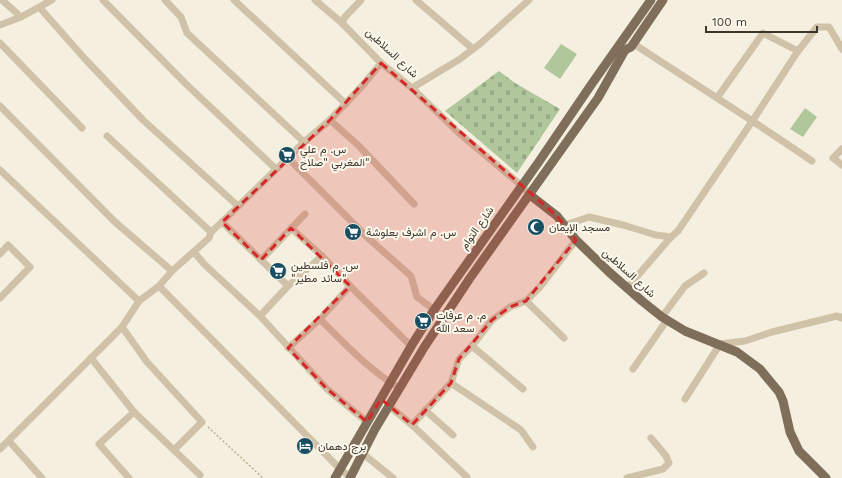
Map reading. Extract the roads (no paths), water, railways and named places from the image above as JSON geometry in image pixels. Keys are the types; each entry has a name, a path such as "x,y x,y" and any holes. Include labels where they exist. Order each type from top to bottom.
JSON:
{"main road":[{"name":"شارع التوام","path":"336,478 411,346 434,310 651,0"},
{"path":"350,478 362,453 399,388 444,317 598,98 625,50 632,47 663,0"},
{"name":"شارع السلاطين","path":"530,195 565,225 576,240 627,288 664,318 685,331 737,352 760,369 779,392 783,401 790,432 799,451 826,478"}],"street":[{"path":"2,0 21,17"},
{"path":"103,0 186,84 276,169"},
{"path":"165,0 181,17 188,33 304,142"},
{"path":"234,0 346,104"},
{"name":"شارع السلاطين","path":"315,0 342,23 382,63 522,186 530,195"},
{"path":"342,23 345,17 361,0"},
{"path":"416,0 472,49"},
{"path":"412,88 460,59 529,0"},
{"path":"0,26 40,8 47,1"},
{"path":"40,8 85,59 143,120 238,206"},
{"path":"627,288 671,237 678,231 798,51 817,27 829,28 842,49"},
{"path":"717,98 763,33 798,51"},
{"path":"0,43 82,128"},
{"path":"634,44 753,120 812,161"},
{"path":"0,449 122,327 139,301 159,286 172,271 209,238 211,232 304,142 330,120 382,63"},
{"path":"0,106 115,222 172,271"},
{"path":"330,120 359,146 414,204"},
{"path":"107,136 211,232"},
{"path":"842,149 834,158 842,165"},
{"path":"288,158 368,238 411,276 418,297 444,317"},
{"path":"0,170 139,301"},
{"path":"261,260 305,214"},
{"path":"565,225 589,217 656,235 671,237"},
{"path":"222,222 288,286"},
{"path":"291,228 322,256 411,346"},
{"path":"412,425 451,383 459,359 472,346 492,320 510,307 526,301 540,287 576,240"},
{"path":"0,254 8,245 30,267 0,298"},
{"path":"194,252 204,264 260,316 327,389 367,422"},
{"path":"260,316 288,286 322,256"},
{"path":"633,369 685,286 704,273"},
{"path":"159,286 350,478"},
{"path":"288,348 320,319 350,286"},
{"path":"526,301 564,338"},
{"path":"685,399 720,344 745,340 837,316 842,317"},
{"path":"320,319 364,363 399,388"},
{"path":"122,327 147,362 202,422 174,450"},
{"path":"472,346 523,389"},
{"path":"91,358 134,412 200,475"},
{"path":"451,383 521,430 533,447"},
{"path":"389,406 412,425 467,477"},
{"path":"425,410 453,435"},
{"path":"129,478 99,444 134,412"},
{"path":"628,478 663,469 670,463 666,456 650,438"},
{"path":"9,441 42,478"},
{"path":"362,453 393,478"}],"place":[{"name":"س. م علي المغربي \"صلاح\"","path":"287,155"},
{"name":"مسجد الإيمان","path":"536,227"},
{"name":"س. م اشرف بعلوشة","path":"353,232"},
{"name":"س. م فلسطين \"سائد مطير\"","path":"278,271"},
{"name":"م. م عرفات سعد الله","path":"423,321"},
{"name":"برج دهمان","path":"305,446"}]}
